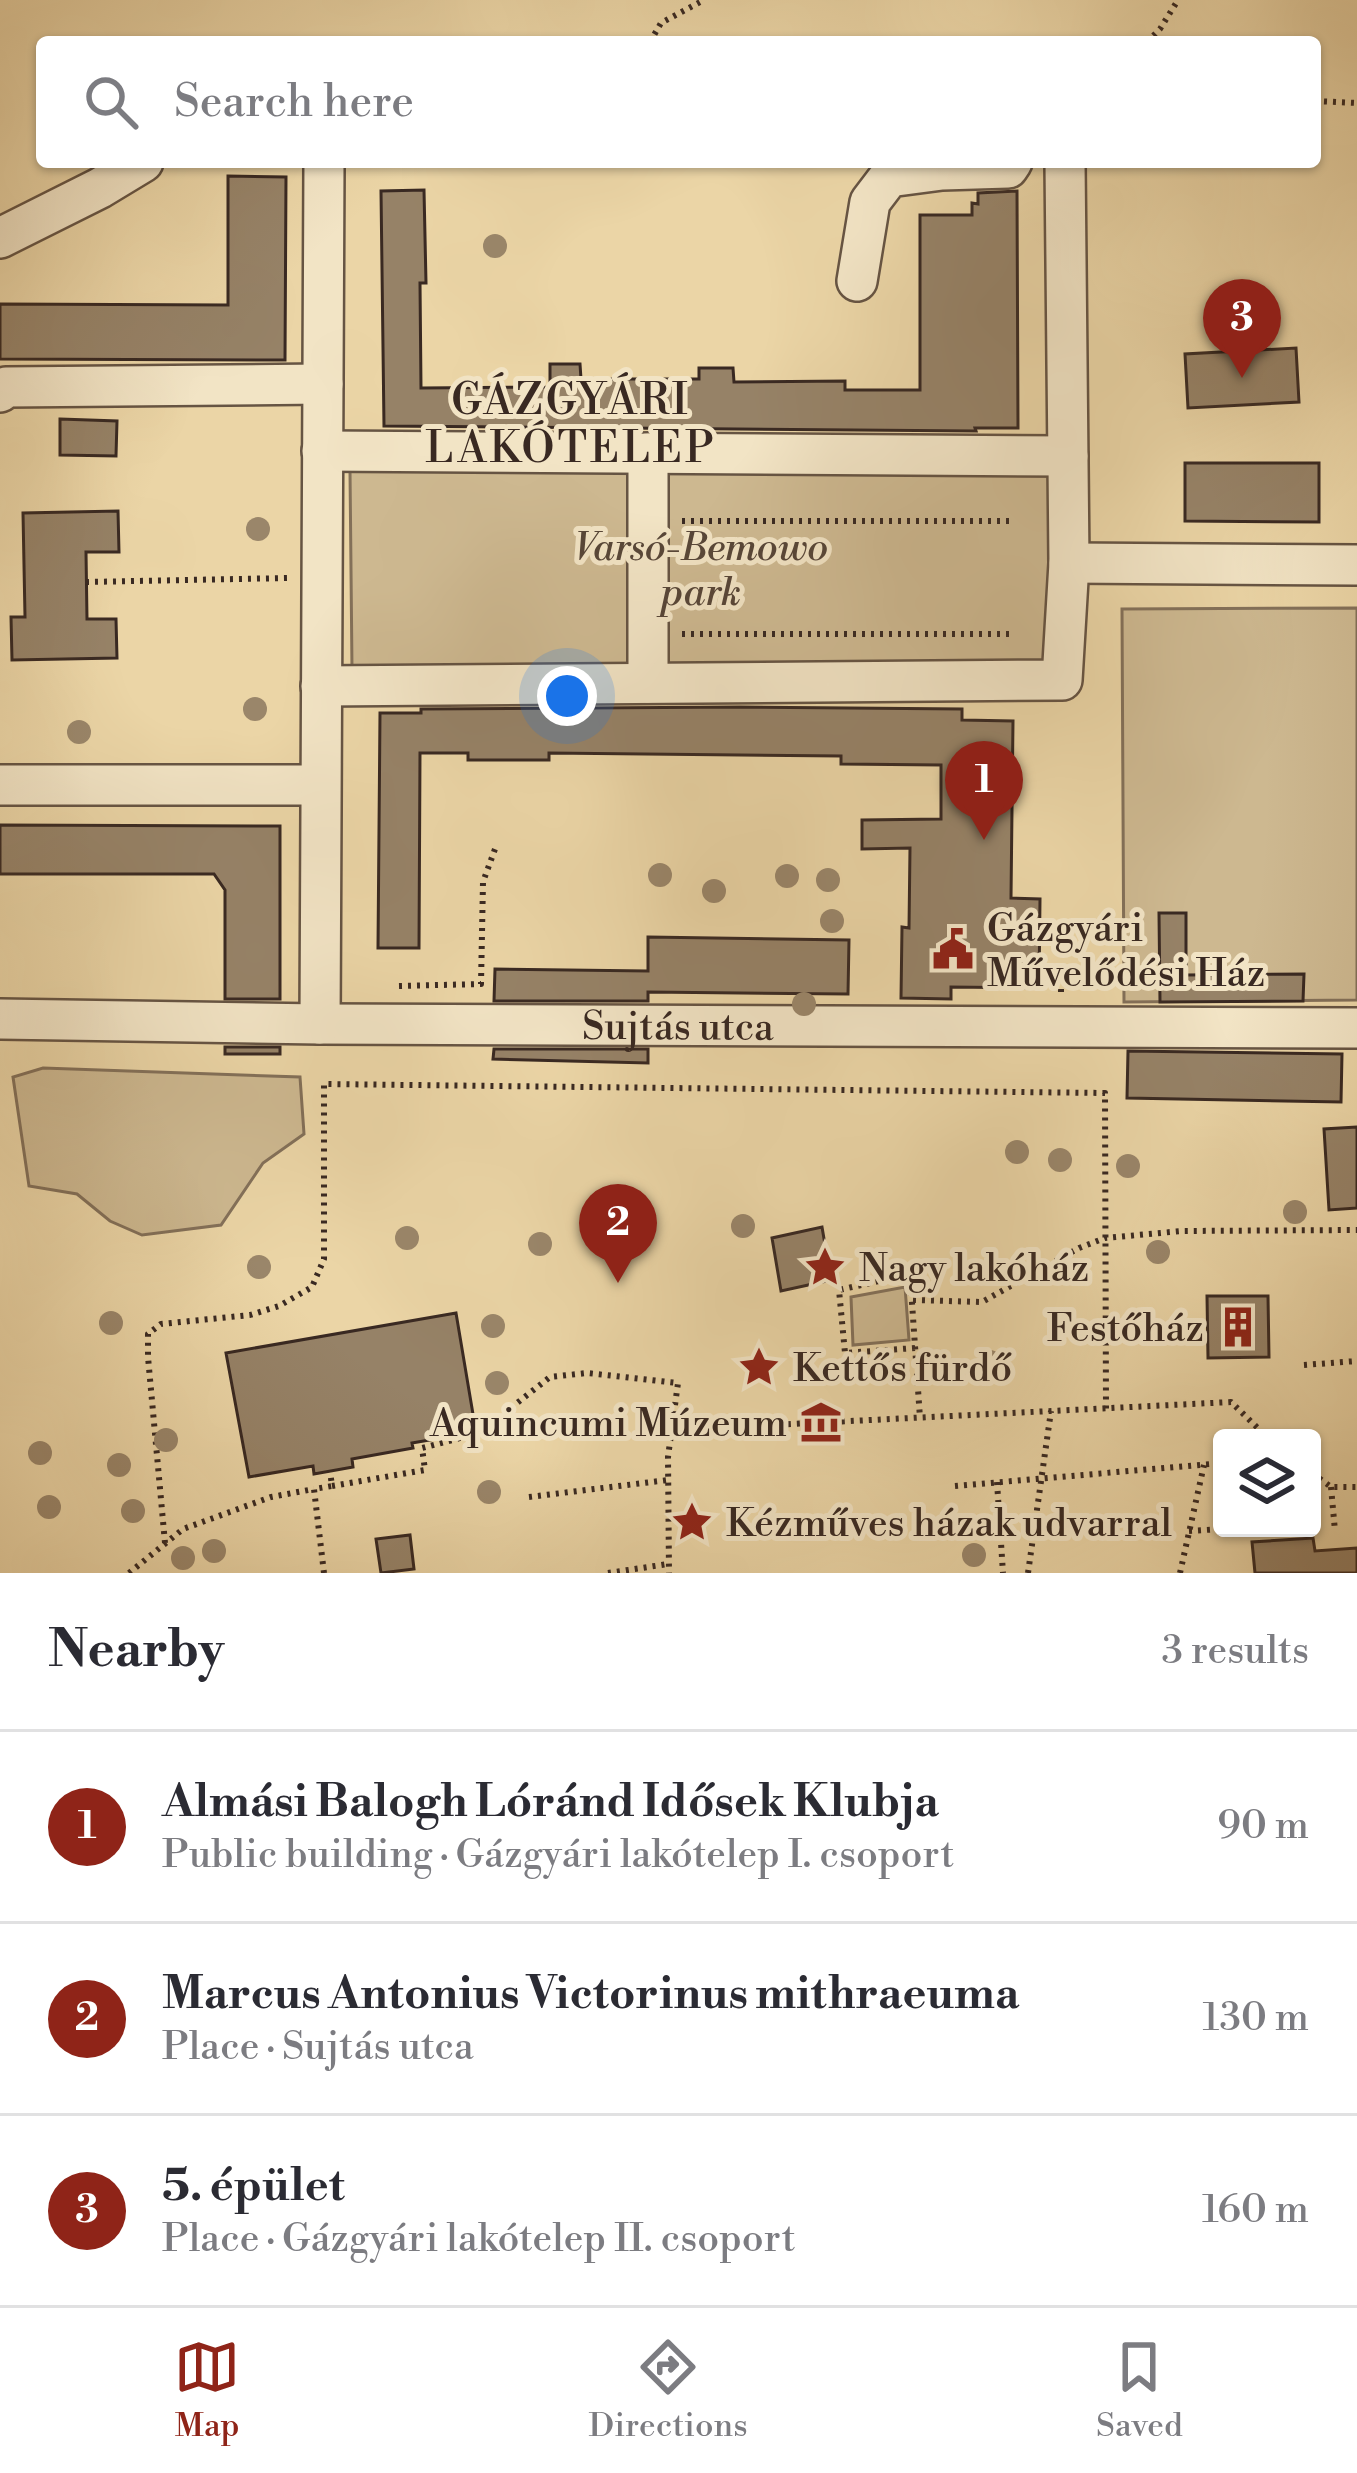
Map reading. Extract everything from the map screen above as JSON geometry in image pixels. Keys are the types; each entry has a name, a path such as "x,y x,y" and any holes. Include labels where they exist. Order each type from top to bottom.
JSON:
{"street":[{"path":"0,238 133,168"},
{"path":"320,1024 324,168"},
{"path":"857,281 870,202 889,177 1009,168"},
{"path":"321,686 1062,680 1069,563 1065,168"},
{"path":"0,392 5,387 322,383"},
{"path":"322,452 1068,456"},
{"path":"648,453 648,683"},
{"path":"1069,563 1357,565"},
{"path":"0,784 320,785"},
{"name":"Sujtás utca","path":"0,1019 1357,1028"}],"path":[{"path":"653,36 661,23 704,0"},
{"path":"1153,36 1178,0"},
{"path":"1321,101 1357,103"},
{"path":"648,521 1015,521"},
{"path":"86,582 322,578"},
{"path":"648,634 1015,634"},
{"path":"383,987 481,984 483,882 495,849"},
{"path":"165,1543 148,1334 161,1324 262,1312 312,1287 324,1259 324,1084 1105,1093 1106,1408"},
{"path":"913,1300 982,1302 1105,1238 1182,1231 1357,1230"},
{"path":"916,1348 844,1353 839,1290 910,1274 913,1300 916,1348 920,1418"},
{"path":"1304,1365 1357,1361"},
{"path":"129,1573 183,1528 271,1497 425,1470 422,1448 479,1433 550,1377 587,1373 678,1383 668,1480 669,1569 608,1573"},
{"path":"671,1430 1231,1402 1259,1429"},
{"path":"1028,1573 1051,1411"},
{"path":"1180,1573 1204,1464"},
{"path":"955,1486 1213,1464"},
{"path":"330,1471 332,1486"},
{"path":"529,1497 668,1480"},
{"path":"1321,1480 1331,1487 1357,1487"},
{"path":"997,1482 1004,1573"},
{"path":"1331,1487 1335,1531"},
{"path":"314,1489 324,1573"},
{"path":"1189,1532 1213,1530"}],"green space":[{"name":"Varsó-Bemowo park","path":"1050,469 1051,666 352,668 350,471"},
{"path":"1357,608 1357,1000 1124,1002 1122,609"},
{"path":"43,1068 300,1077 304,1134 263,1163 221,1225 142,1235 110,1221 77,1194 29,1186 13,1077"},
{"path":"905,1287 909,1340 853,1345 851,1297"}],"building":[{"path":"228,176 286,177 285,360 0,359 0,304 228,305"},
{"path":"424,190 421,388 550,387 550,364 580,364 581,379 699,379 699,368 733,368 734,382 845,381 845,390 920,390 920,215 972,215 978,193 1017,191 1018,428 384,426 381,191"},
{"path":"1296,348 1299,402 1188,408 1185,354"},
{"path":"60,419 117,421 116,456 60,455"},
{"path":"1185,463 1319,463 1319,522 1185,521"},
{"path":"118,511 119,552 86,552 87,619 116,619 117,658 12,660 11,617 25,617 23,513"},
{"path":"962,709 962,720 1013,721 1011,898 1040,899 1039,988 951,987 951,999 901,998 902,927 909,928 910,848 862,849 862,820 941,819 941,765 841,764 841,756 549,753 549,760 468,760 468,753 420,753 419,948 378,948 380,713"},
{"path":"0,825 280,826 280,999 225,999 225,890 214,874 0,874"},
{"path":"1159,913 1186,913 1186,975 1304,974 1303,1001 1160,1002"},
{"path":"648,937 849,940 848,994 648,992 648,1001 494,1001 495,969 648,971"},
{"path":"225,1047 280,1047 280,1054 225,1054"},
{"path":"494,1049 648,1049 648,1063 493,1059"},
{"path":"1128,1051 1342,1054 1341,1102 1127,1098"},
{"path":"1357,1127 1357,1208 1329,1210 1324,1129"},
{"path":"822,1227 831,1280 781,1291 772,1238"},
{"name":"Festőház","path":"1207,1296 1268,1296 1269,1357 1208,1358"},
{"path":"456,1313 476,1432 352,1459 353,1467 314,1474 313,1466 249,1477 226,1353"},
{"path":"410,1535 414,1569 381,1573 376,1539"},
{"path":"1313,1538 1315,1551 1357,1548 1357,1573 1255,1573 1252,1542"}],"place":[{"name":"5. épület","path":"1242,378"},
{"name":"Almási Balogh Lóránd Idősek Klubja","path":"984,840"},
{"name":"Gázgyári Művelődési Ház","path":"953,949"},
{"name":"Nagy lakóház","path":"825,1267"},
{"name":"Marcus Antonius Victorinus mithraeuma","path":"618,1283"},
{"name":"Festőház","path":"1238,1327"},
{"name":"Kettős fürdő","path":"759,1367"},
{"name":"Aquincumi Múzeum","path":"821,1422"},
{"name":"Kézműves házak udvarral","path":"692,1522"}],"district":[{"name":"GÁZGYÁRI LAKÓTELEP","path":"571,423"}]}
